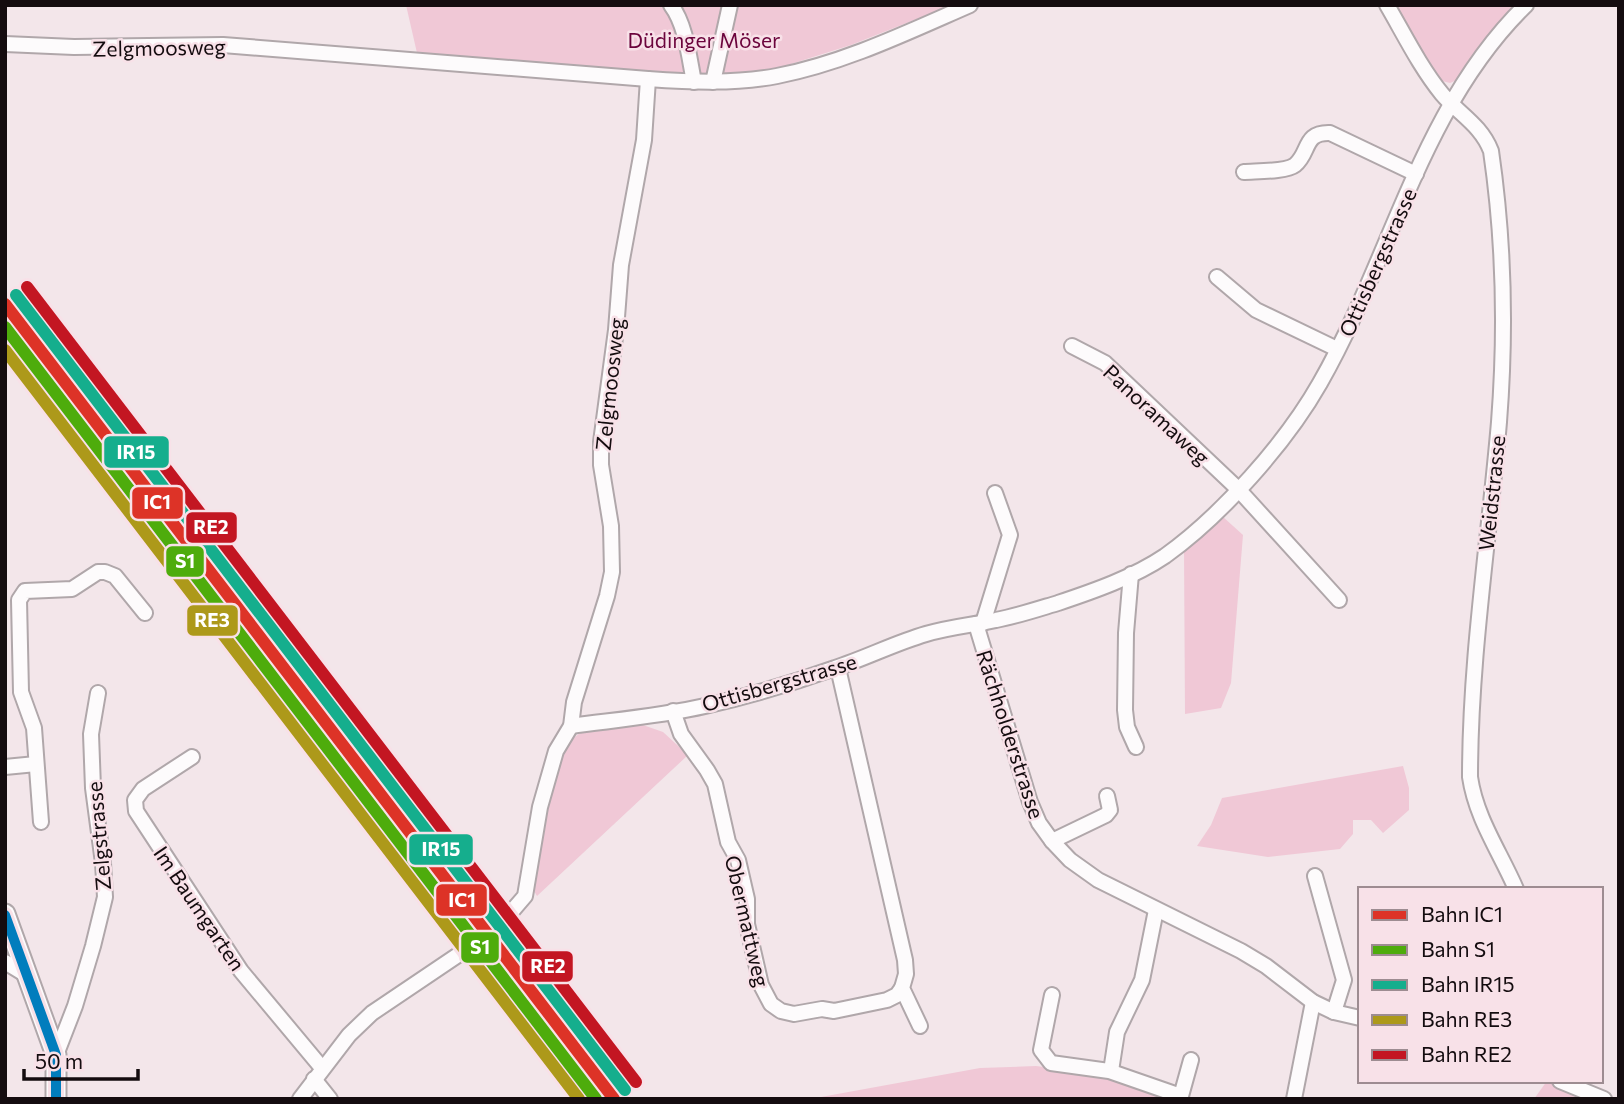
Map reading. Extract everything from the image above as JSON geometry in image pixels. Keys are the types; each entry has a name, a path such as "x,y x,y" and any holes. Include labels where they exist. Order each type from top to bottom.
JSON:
{"street":[{"path":"671,5 676,12 688,49 694,82"},
{"path":"712,82 730,5"},
{"name":"Zelgmoosweg","path":"5,44 74,47 223,45 712,82 777,76 807,68 870,48 970,5"},
{"path":"1387,5 1432,80 1451,104"},
{"name":"Ottisbergstrasse","path":"570,726 722,702 838,668 928,634 1059,603 1131,574 1163,557 1238,489 1263,463 1299,417 1320,384 1337,349 1416,174 1451,104 1495,37 1526,5"},
{"name":"Zelgmoosweg","path":"507,917 525,896 540,807 556,751 570,726 574,702 607,596 611,572 611,526 601,465 601,442 616,330 621,265 644,140 648,79"},
{"name":"Weidstrasse","path":"1451,104 1476,125 1486,137 1491,151 1502,258 1499,422 1481,593 1470,778 1472,796 1515,887"},
{"name":"Ottisbergstrasse","path":"1244,172 1296,165 1311,139 1320,133 1330,134 1416,174"},
{"name":"Ottisbergstrasse","path":"1217,277 1256,310 1337,349"},
{"name":"Panoramaweg","path":"1072,345 1105,363 1238,489 1339,600"},
{"path":"980,623 1010,535 995,493"},
{"path":"41,821 34,727 21,692 19,600 25,591 72,589 97,572 105,572 115,576 145,613"},
{"path":"1131,574 1126,633 1125,701 1127,727 1136,747"},
{"name":"Rächholderstrasse","path":"980,623 1030,802 1052,841 1070,860 1091,876 1241,951 1266,966 1313,1002 1334,1012 1358,1018"},
{"path":"838,668 905,960 906,974 902,988 920,1026"},
{"name":"Zelgstrasse","path":"55,1055 75,1006 105,897 93,788 91,734 98,693"},
{"name":"Obermattweg","path":"673,711 681,734 715,784 747,899 747,924 761,985 771,1004 781,1011 794,1014 822,1009 841,1010 887,1000 897,995 902,988"},
{"name":"Im Baumgarten","path":"192,757 143,789 135,800 136,811 241,971 318,1073"},
{"path":"5,767 36,764"},
{"name":"Rächholderstrasse","path":"1052,841 1106,815 1110,810 1107,796"},
{"path":"1315,876 1344,980 1334,1012"},
{"path":"1111,1071 1117,1032 1142,980 1156,910"},
{"name":"Zelgstrasse","path":"5,914 55,1055 56,1099"},
{"path":"300,1099 349,1035 372,1013 461,953"},
{"path":"5,962 29,977"},
{"path":"1052,995 1041,1050 1051,1063 1111,1071 1181,1096 1191,1060"},
{"path":"1294,1099 1313,1002"},
{"path":"318,1073 330,1099"},
{"path":"1565,1083 1604,1099"}],"green space":[{"name":"Düdinger Möser","path":"406,5 952,5 851,45 772,70 710,76 417,53"},
{"path":"1394,5 1515,5 1476,51 1457,80 1450,83 1442,81 1435,74"},
{"path":"1222,516 1243,535 1231,683 1221,708 1185,714 1184,550"},
{"path":"640,724 663,732 688,755 537,896 534,891 548,808 559,764 567,747 576,736 590,729"},
{"path":"1403,766 1409,788 1409,810 1383,833 1371,820 1353,820 1353,834 1340,849 1268,857 1197,846 1211,825 1222,798"},
{"path":"1036,1066 1107,1075 1177,1099 810,1099 980,1068"},
{"path":"1546,1083 1560,1083 1593,1099 1534,1099"}],"tunnel":[{"path":"461,953 507,917"}],"rail line":[{"name":"RE2","path":"27,287 636,1082"},
{"name":"IR15","path":"16,295 625,1090"},
{"name":"IC1","path":"5,304 614,1099"},
{"name":"S1","path":"5,327 596,1099"},
{"name":"RE3","path":"5,350 579,1099"}],"transit line":[{"path":"5,915 56,1055 56,1099"}]}
